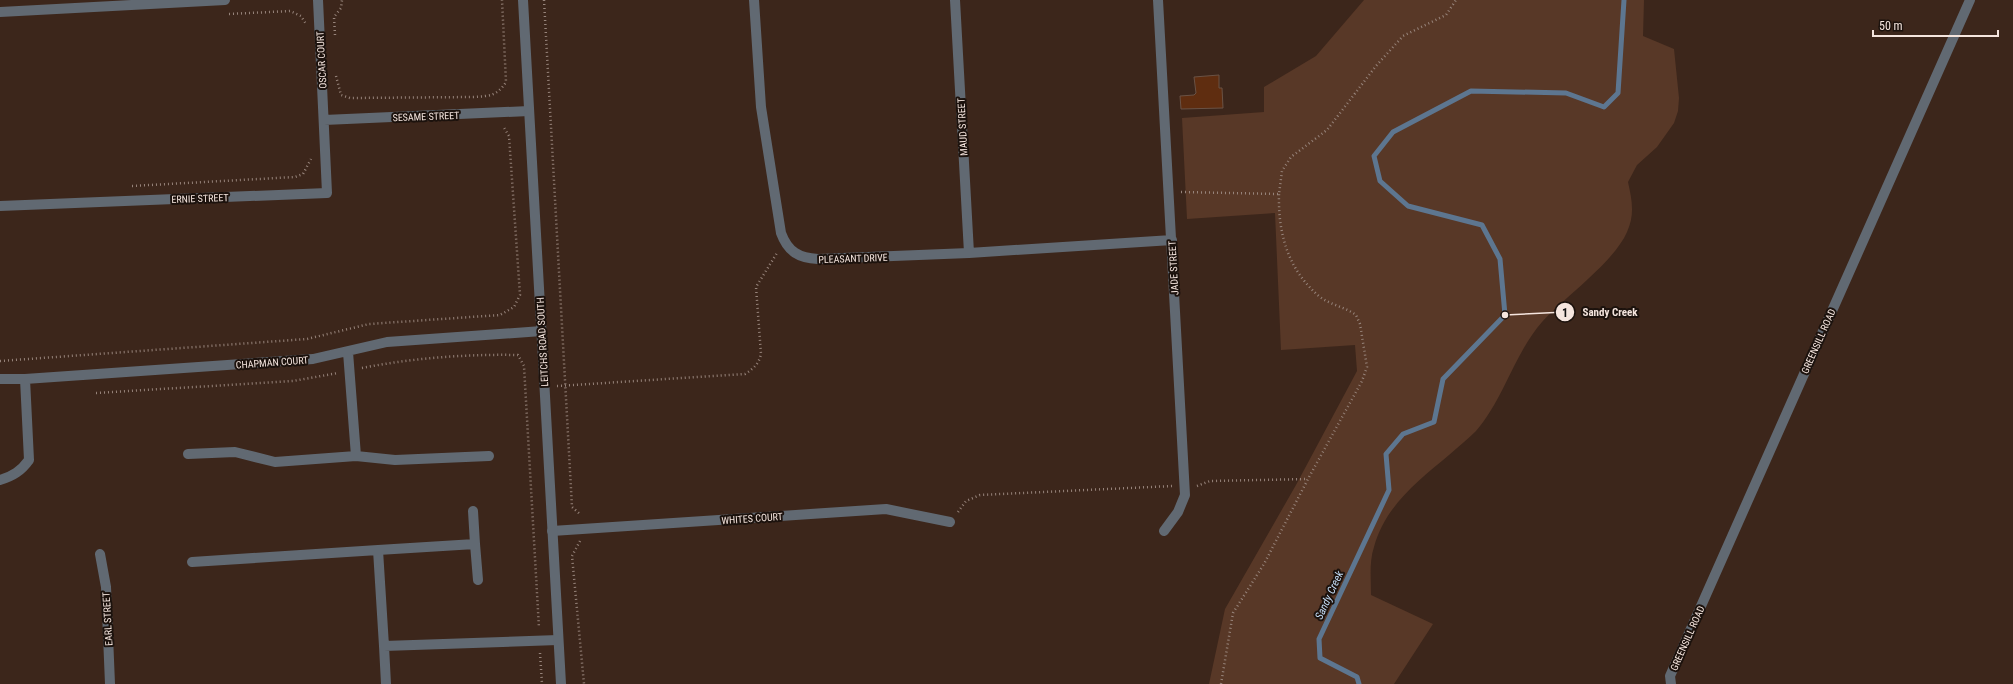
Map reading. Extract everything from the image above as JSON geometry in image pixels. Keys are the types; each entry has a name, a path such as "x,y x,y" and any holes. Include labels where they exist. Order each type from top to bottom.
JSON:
{"street":[{"path":"0,12 225,0"},
{"name":"OSCAR COURT","path":"318,0 324,120"},
{"name":"LEITCHS ROAD SOUTH","path":"523,0 561,684"},
{"path":"754,0 761,107 781,233 784,242"},
{"name":"MAUD STREET","path":"955,0 969,253"},
{"name":"JADE STREET","path":"1158,0 1185,495 1178,512 1164,531"},
{"name":"GREENSILL ROAD","path":"1671,684 1670,676 1970,0"},
{"name":"SESAME STREET","path":"324,120 529,111"},
{"name":"ERNIE STREET","path":"0,206 327,193 324,120"},
{"name":"PLEASANT DRIVE","path":"784,242 794,254 806,258 818,259 969,253 1172,240"},
{"name":"CHAPMAN COURT","path":"0,379 25,379 313,359 387,342 542,331"},
{"path":"348,352 356,456"},
{"path":"0,480 10,477 22,470 29,460 25,379"},
{"path":"188,454 235,452 275,462 356,456 395,460 489,456"},
{"name":"WHITES COURT","path":"552,531 886,509 950,522"},
{"path":"473,511 478,580"},
{"path":"192,562 475,544"},
{"path":"378,550 386,684"},
{"name":"EARL STREET","path":"100,554 106,587 110,684"},
{"path":"384,646 558,640"}],"path":[{"path":"335,40 334,17 341,8 342,0"},
{"path":"335,71 341,95 350,98 487,96 500,92 506,82 502,0"},
{"path":"544,0 564,386 572,508 581,515"},
{"path":"1221,684 1233,613 1264,564 1308,479 1362,381 1367,367 1360,324 1356,315 1321,297 1306,282 1295,266 1285,245 1279,218 1279,194 1282,171 1291,157 1327,130 1376,66 1403,36 1446,15 1456,0"},
{"path":"227,14 290,11 300,16 306,24 306,32"},
{"path":"0,361 307,339 369,324 500,316 514,307 520,295 509,136 502,126"},
{"path":"128,186 295,177 303,174 309,166 312,156"},
{"path":"1169,192 1279,194"},
{"path":"544,387 744,374 753,369 760,361 761,354 756,287 784,242"},
{"path":"96,393 293,381 392,362 486,354 518,355 524,366 542,684"},
{"path":"1197,486 1210,481 1308,479"},
{"path":"950,522 966,501 980,495 1176,486"},
{"path":"583,536 572,556 584,684"}],"shaded area":[{"path":"1364,0 1644,0 1643,36 1674,49 1679,98 1678,111 1674,123 1657,147 1637,165 1628,182 1632,201 1632,213 1630,226 1621,243 1601,267 1542,322 1524,348 1494,405 1476,431 1404,495 1394,507 1379,532 1371,559 1371,595 1433,624 1394,684 1209,684 1225,609 1296,485 1357,371 1355,345 1281,350 1275,213 1187,219 1182,118 1264,112 1264,87 1316,56"}],"building":[{"path":"1219,75 1219,88 1222,88 1223,108 1181,109 1180,96 1194,95 1196,93 1194,77"}],"waterway":[{"name":"Sandy Creek","path":"1359,684 1357,677 1320,658 1319,639 1389,490 1386,454 1403,434 1434,422 1443,379 1505,315 1500,259 1482,225 1408,206 1380,181 1374,156 1393,132 1471,91 1566,93 1604,107 1618,93 1624,0"}],"place":[{"name":"Sandy Creek","path":"1505,315"}]}
